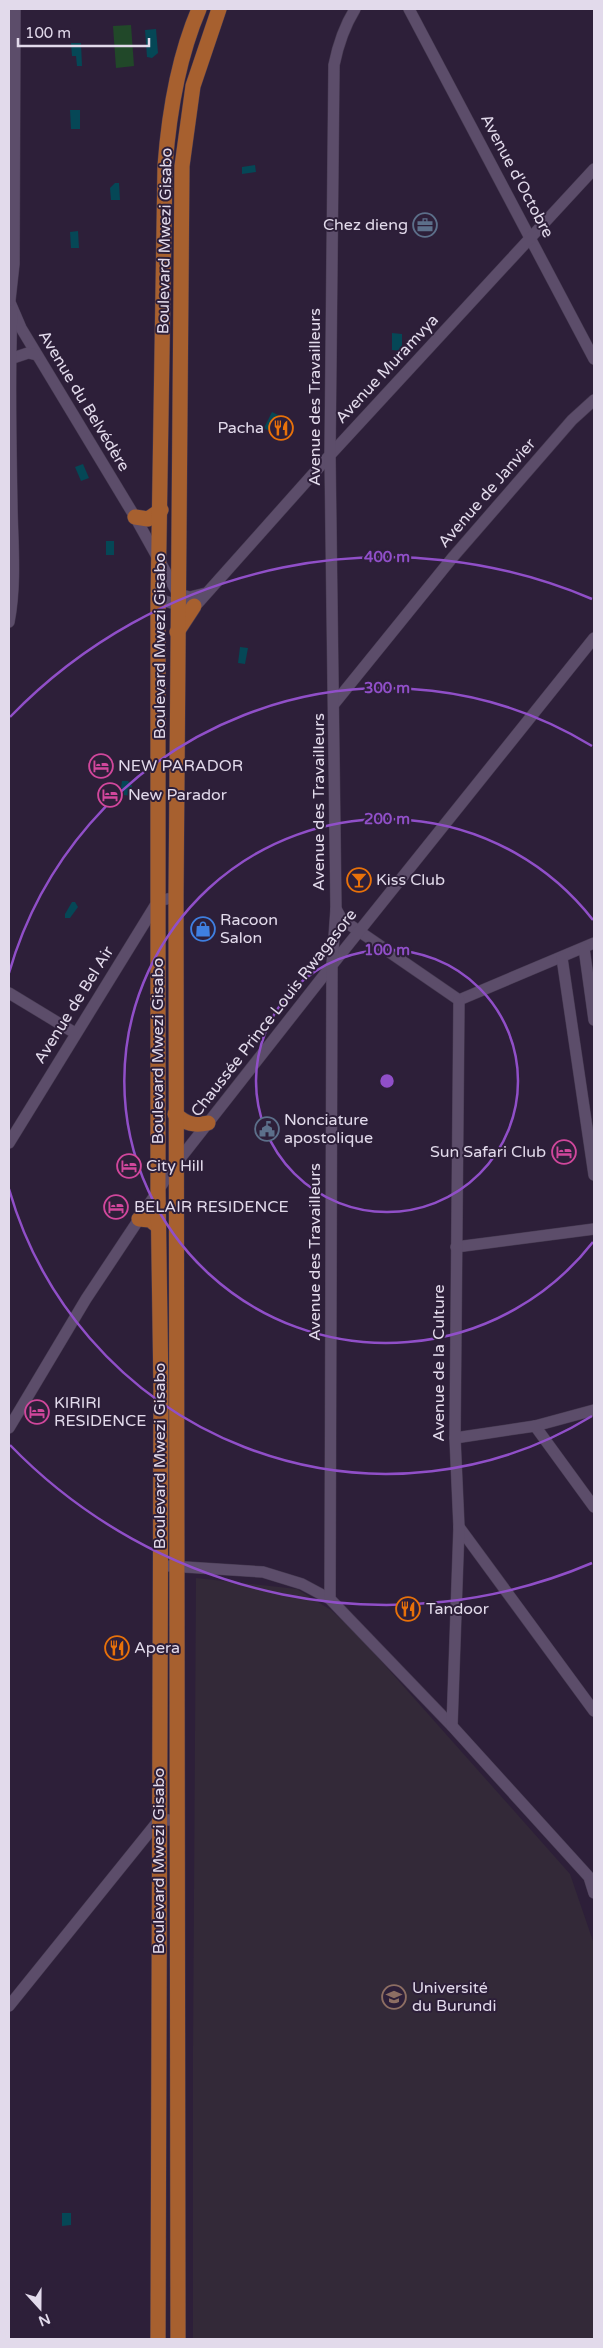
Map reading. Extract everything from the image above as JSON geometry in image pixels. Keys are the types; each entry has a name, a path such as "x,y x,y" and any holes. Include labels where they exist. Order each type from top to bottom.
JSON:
{"main road":[{"name":"Boulevard Mwezi Gisabo","path":"158,2339 161,1391 158,1226 158,598 163,309 166,145 183,56 200,9"},
{"name":"Boulevard Mwezi Gisabo","path":"178,2339 176,1820 178,1391 175,1114 176,633 178,600 182,166 193,86 205,44 219,9"},
{"path":"163,309 181,309"},
{"path":"135,517 148,519 161,510"},
{"path":"176,633 194,606"},
{"path":"175,1114 188,1124 199,1125 208,1123"},
{"path":"139,1219 150,1220 158,1226"},
{"path":"161,1391 178,1391"},
{"path":"159,2062 177,2064"}],"street":[{"path":"9,622 13,553 10,303 14,264 15,9"},
{"name":"Avenue des Travailleurs","path":"330,1599 332,965 336,909 330,455 334,65 346,24 355,9"},
{"name":"Avenue d'Octobre","path":"409,9 594,359"},
{"name":"Avenue Muramvya","path":"194,606 330,455 594,169"},
{"name":"Avenue du Belvédère","path":"10,303 37,354 135,517 159,562"},
{"path":"10,360 28,353 37,354"},
{"name":"Avenue de Janvier","path":"334,704 453,557 572,420 594,400"},
{"path":"159,562 178,600"},
{"path":"178,600 206,594"},
{"path":"158,598 178,600 194,606"},
{"name":"Chaussée Prince Louis Rwagasore","path":"9,1428 86,1299 175,1165 359,931 594,638"},
{"path":"158,901 176,897"},
{"name":"Avenue de Bel Air","path":"9,1143 158,901"},
{"path":"336,909 341,918 459,1000 589,946 594,1020"},
{"path":"562,958 594,1175"},
{"path":"9,993 75,1033"},
{"name":"Avenue de la Culture","path":"452,1726 459,1527 455,1438 459,1000"},
{"path":"456,1247 594,1229"},
{"path":"455,1438 535,1426 594,1410"},
{"path":"535,1426 594,1507"},
{"path":"459,1527 594,1711"},
{"path":"159,1566 263,1572 302,1584 330,1599 452,1726 592,1879 594,1893"},
{"path":"9,2006 159,1820 176,1820"}],"shaded area":[{"name":"Université du Burundi","path":"196,1578 297,1589 331,1610 358,1635 570,1874 594,1944 594,2339 193,2339"}],"green space":[{"path":"131,25 134,66 116,68 113,26"}],"water":[{"path":"156,29 158,53 152,58 147,57 145,30"},
{"path":"71,43 81,43 82,66 77,66 76,56 72,56"},
{"path":"70,110 80,110 80,129 71,129"},
{"path":"255,165 256,172 242,174 242,167"},
{"path":"115,183 119,183 120,200 111,200 110,188"},
{"path":"78,231 79,248 71,248 70,232"},
{"path":"392,333 402,334 402,351 392,350"},
{"path":"272,412 280,416 272,432 264,428"},
{"path":"83,464 89,478 81,481 75,467"},
{"path":"106,541 114,541 114,555 106,555"},
{"path":"240,647 248,648 245,664 238,663"},
{"path":"122,781 128,781 132,786 131,796 124,795 124,789 121,788"},
{"path":"72,902 75,902 78,907 70,918 65,918 65,914"},
{"path":"62,2213 71,2213 71,2225 62,2226"}],"place":[{"name":"Chez dieng","path":"425,225"},
{"name":"Pacha","path":"281,428"},
{"name":"NEW PARADOR","path":"101,766"},
{"name":"New Parador","path":"110,795"},
{"name":"Kiss Club","path":"359,880"},
{"name":"Racoon Salon","path":"203,929"},
{"name":"Nonciature apostolique","path":"267,1129"},
{"name":"Sun Safari Club","path":"564,1152"},
{"name":"City Hill","path":"129,1166"},
{"name":"BELAIR RESIDENCE","path":"116,1207"},
{"name":"KIRIRI RESIDENCE","path":"37,1412"},
{"name":"Tandoor","path":"408,1609"},
{"name":"Apera","path":"117,1648"},
{"name":"Université du Burundi","path":"394,1997"}]}
